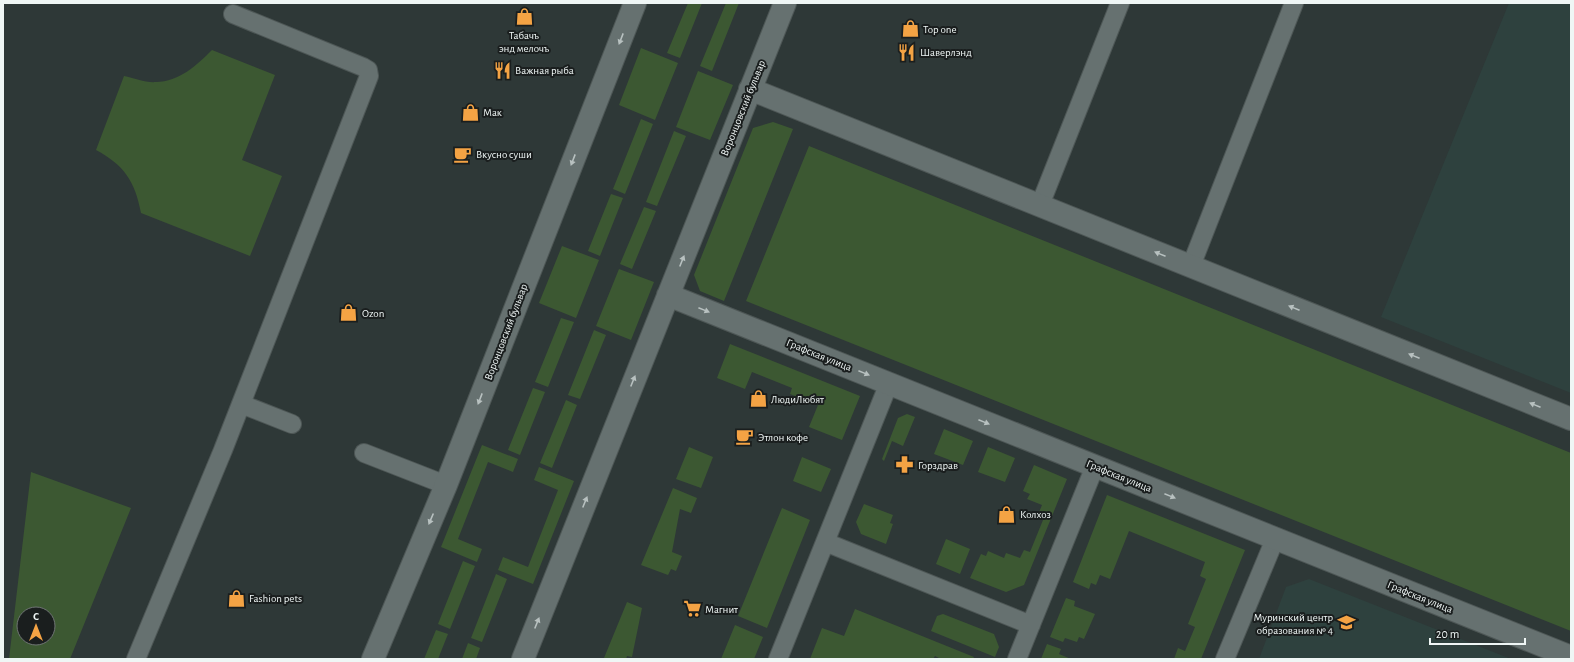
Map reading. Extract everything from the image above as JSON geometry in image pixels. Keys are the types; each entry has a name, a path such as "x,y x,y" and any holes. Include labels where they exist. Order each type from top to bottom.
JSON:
{"street":[{"name":"Воронцовский бульвар","path":"523,659 785,3"},
{"name":"Воронцовский бульвар","path":"373,659 446,485 632,4"},
{"path":"750,89 1571,419"},
{"name":"Графская улица","path":"668,295 1571,657"}],"lane":[{"path":"1040,205 1120,3"},
{"path":"1191,266 1294,3"},
{"path":"136,659 241,404 369,76 368,70 363,67 234,14"},
{"path":"778,659 889,384"},
{"path":"241,404 292,424"},
{"path":"364,453 446,485"},
{"path":"1017,659 1095,466"},
{"path":"1226,659 1275,539"},
{"path":"825,542 1031,625"}],"shaded area":[{"path":"1509,3 1571,3 1571,393 1381,317"},
{"name":"Муринский центр образования № 4","path":"1309,579 1511,659 1259,659 1286,587"}],"green space":[{"path":"688,3 702,3 680,58 667,53"},
{"path":"726,3 739,3 712,71 700,66"},
{"path":"641,48 678,63 655,120 619,105"},
{"path":"212,50 275,75 242,160 282,176 250,256 141,213 132,183 127,175 114,162 96,150 124,76 152,82 172,79 194,67"},
{"path":"698,71 733,85 710,140 676,127"},
{"path":"641,119 653,124 625,194 613,189"},
{"path":"773,122 793,129 724,301 700,291 694,275 753,128"},
{"path":"674,131 686,136 657,206 646,202"},
{"path":"809,146 1571,453 1571,631 746,301"},
{"path":"611,194 623,198 600,256 588,251"},
{"path":"644,207 656,211 632,269 620,264"},
{"path":"562,246 599,260 576,318 539,303"},
{"path":"619,269 654,282 631,340 596,326"},
{"path":"561,318 574,322 548,387 535,382"},
{"path":"594,330 606,335 580,399 568,395"},
{"path":"730,344 860,396 842,440 809,427 818,405 790,394 792,388 752,372 745,389 717,378"},
{"path":"533,388 545,392 520,455 508,450"},
{"path":"566,400 577,405 552,468 540,463"},
{"path":"907,414 915,417 903,446 892,441 884,461 882,459 898,418"},
{"path":"944,429 973,441 963,465 934,454"},
{"path":"482,445 518,459 513,472 488,462 458,539 482,549 477,562 441,547"},
{"path":"689,447 713,457 701,488 676,479"},
{"path":"988,447 1015,458 1005,482 978,472"},
{"path":"802,457 831,469 821,492 793,481"},
{"path":"1034,465 1067,479 1024,585 1006,592 970,578 981,554 986,556 988,551 1004,558 1006,553 1020,558 1024,550 1030,552 1043,520 1037,517 1042,505 1027,499 1030,494 1023,491"},
{"path":"539,467 574,481 533,584 498,570 503,557 528,567 558,490 534,480"},
{"path":"31,472 131,508 70,659 9,659"},
{"path":"673,488 697,498 691,513 680,509 672,552 682,556 676,571 671,569 668,575 641,565"},
{"path":"1107,495 1245,550 1201,659 1174,659 1178,648 1185,651 1195,627 1188,624 1206,579 1200,576 1205,562 1129,531 1110,579 1100,575 1096,585 1091,583 1089,589 1073,582"},
{"path":"864,504 893,515 890,523 893,524 886,544 861,534 856,522"},
{"path":"782,508 810,520 767,628 738,616"},
{"path":"946,539 970,549 960,574 936,564"},
{"path":"463,561 475,566 450,629 438,624"},
{"path":"496,574 507,579 482,642 471,638"},
{"path":"1066,598 1075,601 1074,606 1095,614 1084,639 1079,637 1077,642 1065,638 1063,642 1050,637"},
{"path":"627,602 642,608 632,657 627,656 626,659 604,658"},
{"path":"855,609 974,657 973,659 941,659 935,656 933,659 810,659 822,628 844,636"},
{"path":"943,614 994,634 999,647 995,657 931,631 937,616"},
{"path":"735,625 763,637 754,659 721,659"},
{"path":"436,630 448,634 438,659 424,659"},
{"path":"468,643 480,648 476,659 462,659"},
{"path":"1047,644 1061,649 1059,654 1071,659 1041,659"}],"place":[{"name":"Табачъ энд мелочъ","path":"524,17"},
{"name":"Top one","path":"910,29"},
{"name":"Шаверлэнд","path":"907,52"},
{"name":"Важная рыба","path":"502,70"},
{"name":"Мак","path":"470,112"},
{"name":"Вкусно суши","path":"463,154"},
{"name":"Ozon","path":"349,313"},
{"name":"ЛюдиЛюбят","path":"758,399"},
{"name":"Этлон кофе","path":"745,437"},
{"name":"Горздрав","path":"905,465"},
{"name":"Колхоз","path":"1007,514"},
{"name":"Fashion pets","path":"236,598"},
{"name":"Магнит","path":"692,609"},
{"name":"Муринский центр образования № 4","path":"1346,623"}]}
